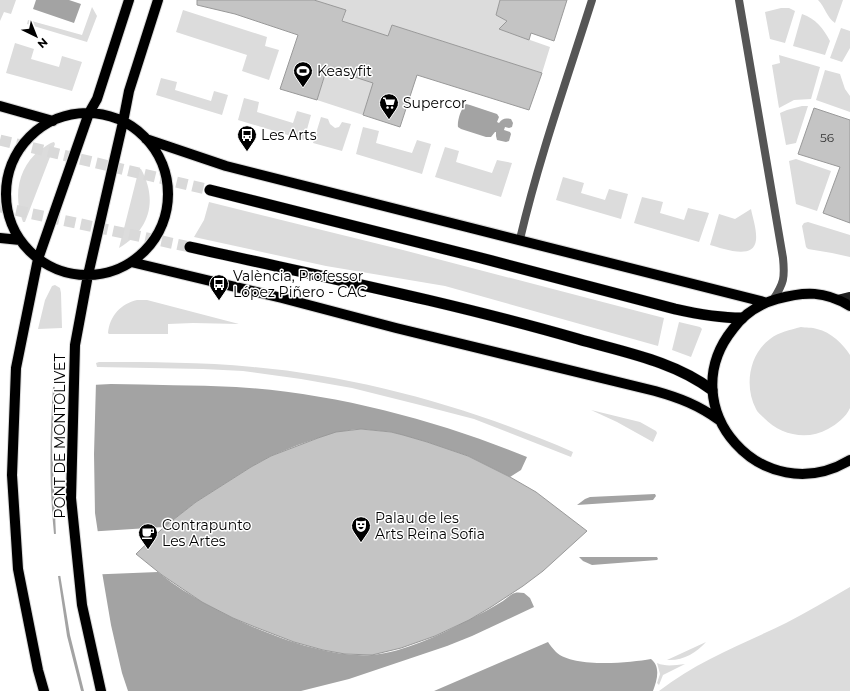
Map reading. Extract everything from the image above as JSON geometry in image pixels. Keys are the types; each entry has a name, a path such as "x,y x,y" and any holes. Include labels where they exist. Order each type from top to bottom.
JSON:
{"highway":[{"path":"210,190 481,258 675,309 715,317 742,318"},
{"path":"190,247 430,300 551,331 662,364 693,376 712,390"}],"main road":[{"path":"44,691 38,670 18,569 12,475 16,368 38,259 89,113 97,99 129,0"},
{"name":"PONT DE MONTOLIVET","path":"102,691 82,605 71,498 73,368 75,346 88,275 124,122 129,92 158,0"},
{"path":"0,106 53,121"},
{"path":"89,113 107,116 124,122 136,129 146,139 156,151 163,165 167,180 168,196 166,212 161,227 154,241 143,253 131,262 110,272 88,275 62,271 50,266 38,259 28,250 20,240 12,225 7,208 6,190 9,173 16,157 26,142 38,130 53,121 77,114 89,113"},
{"path":"146,139 226,166 769,301"},
{"path":"0,238 20,240"},
{"path":"131,262 655,391 683,399 704,409 719,420"},
{"path":"850,306 838,299 825,295 794,294 769,301 742,318 724,339 717,354 713,370 712,390 719,420 732,440 744,453 759,463 774,470 791,474 809,474 826,471 842,465 850,460"},
{"path":"838,299 850,296"}],"street":[{"path":"520,239 549,133 592,0"},
{"path":"739,0 785,275 780,288 769,301"}],"shaded area":[{"path":"0,0 16,0 11,14 4,12 0,21"},
{"path":"36,0 69,0 81,4 74,23 33,9"},
{"path":"314,0 500,0 496,15 507,21 499,29 550,47 542,73 392,25 363,115 317,100 346,11"},
{"path":"818,0 843,0 835,23 832,21"},
{"path":"92,7 97,16 87,42 27,24 28,20 82,35"},
{"path":"781,8 789,8 795,11 785,43 770,39 765,12"},
{"path":"183,10 267,37 265,46 279,50 269,80 242,71 247,55 176,32"},
{"path":"802,14 819,24 825,32 830,41 825,55 793,46"},
{"path":"841,28 850,31 850,48 842,62 830,58"},
{"path":"15,43 34,49 31,59 59,67 62,56 82,62 72,91 6,73"},
{"path":"779,55 820,67 811,99 794,100 779,108 772,65 780,63"},
{"path":"825,70 840,74 845,89 850,96 850,112 816,100"},
{"path":"161,78 177,82 175,90 211,101 214,91 228,95 222,115 156,95"},
{"path":"244,98 259,102 257,112 293,123 297,111 311,115 304,140 238,120"},
{"path":"466,104 497,114 499,117 497,122 499,123 507,118 511,119 513,123 512,127 505,127 504,130 510,132 511,134 509,141 506,142 497,140 496,132 491,137 486,137 458,127 458,121 462,108"},
{"path":"802,106 808,106 796,143 786,145 780,113"},
{"path":"321,117 328,119 330,124 335,128 339,127 342,122 351,124 342,151 313,143"},
{"path":"363,127 379,131 376,143 412,153 417,140 431,144 422,174 356,154"},
{"path":"54,142 55,144 25,222 23,222 18,202 18,192 22,173 40,150"},
{"path":"445,147 459,151 456,162 492,173 497,160 512,163 501,197 435,177"},
{"path":"796,159 831,171 817,211 796,204 789,161"},
{"path":"139,169 141,169 149,192 150,203 148,213 138,232 130,241 119,248"},
{"path":"563,177 584,183 581,193 605,200 609,189 628,194 621,219 556,200"},
{"path":"642,197 663,202 660,213 684,220 688,208 709,213 699,242 634,223"},
{"path":"209,202 403,250 664,318 658,346 445,286 326,266 194,237 204,220"},
{"path":"751,209 755,224 756,240 754,246 750,250 737,252 710,245 719,214 735,219"},
{"path":"808,222 850,235 850,257 808,249 806,247 802,226 804,223"},
{"path":"55,285 60,288 61,293 62,328 38,329 45,300 52,286"},
{"path":"137,300 147,300 239,324 168,324 168,334 109,334 111,321 117,311 126,304"},
{"path":"679,322 700,327 702,329 691,357 672,350"},
{"path":"801,327 815,328 827,333 840,343 850,355 850,408 835,425 820,433 811,435 786,432 770,424 759,414 752,400 750,391 753,362 763,345 777,335"},
{"path":"96,363 234,365 335,378 456,408 534,436 573,452 571,457 474,419 352,388 243,371 97,367"},
{"path":"111,384 236,387 310,395 384,410 421,420 457,431 527,457 521,470 510,477 468,456 427,442 391,432 361,429 350,430 318,438 271,456 196,502 164,527 54,534 50,460 53,387"},
{"path":"591,410 640,422 657,433 653,442 617,422"},
{"path":"655,494 656,496 653,500 577,505 590,497"},
{"path":"579,557 657,557 658,559 592,565 583,561"},
{"path":"158,572 202,602 259,630 319,649 347,654 372,655 409,647 457,626 490,609 512,594 524,593 530,598 534,607 447,646 349,679 301,691 81,691 67,636 58,576"},
{"path":"850,587 850,691 659,691 674,680 705,662 786,623"},
{"path":"548,642 556,652 564,657 575,660 616,663 651,659 657,670 657,678 653,691 434,691"},
{"path":"706,642 689,656 667,660"},
{"path":"657,663 667,665 685,664 663,675 659,685 657,683 660,674"}],"pier":[{"path":"96,382 94,454 95,513 98,533 56,536 52,444 55,384"},
{"path":"29,384 27,498 30,533 0,535 0,385"},
{"path":"102,572 111,625 122,673 128,691 84,691 70,635 60,574"},
{"path":"29,575 39,631 53,691 16,691 3,644 0,625 0,576"}],"building":[{"path":"197,0 314,0 346,10 342,21 388,36 392,25 542,73 529,110 417,75 400,127 363,115 373,83 327,68 317,100 280,89 298,35 235,14 197,5"},
{"path":"500,0 567,0 554,41 531,33 529,40 499,29 507,21 496,15"},
{"path":"814,108 850,120 850,223 823,213 840,167 798,154"},
{"name":"Palau de les Arts Reina Sofia","path":"361,429 391,432 403,435 468,456 536,492 587,531 543,571 523,586 469,620 435,636 401,648 372,655 345,654 323,650 294,642 233,618 202,602 162,575 136,554 164,527 196,502 251,467 271,456 318,438 336,432"}],"tunnel":[{"path":"0,140 210,190"},
{"path":"0,207 190,247"}],"place":[{"name":"Keasyfit","path":"303,88"},
{"name":"Supercor","path":"389,120"},
{"name":"Les Arts","path":"247,152"},
{"name":"València, Professor López Piñero - CAC","path":"219,301"},
{"name":"Palau de les Arts Reina Sofia","path":"361,543"},
{"name":"Contrapunto Les Artes","path":"148,550"}]}
